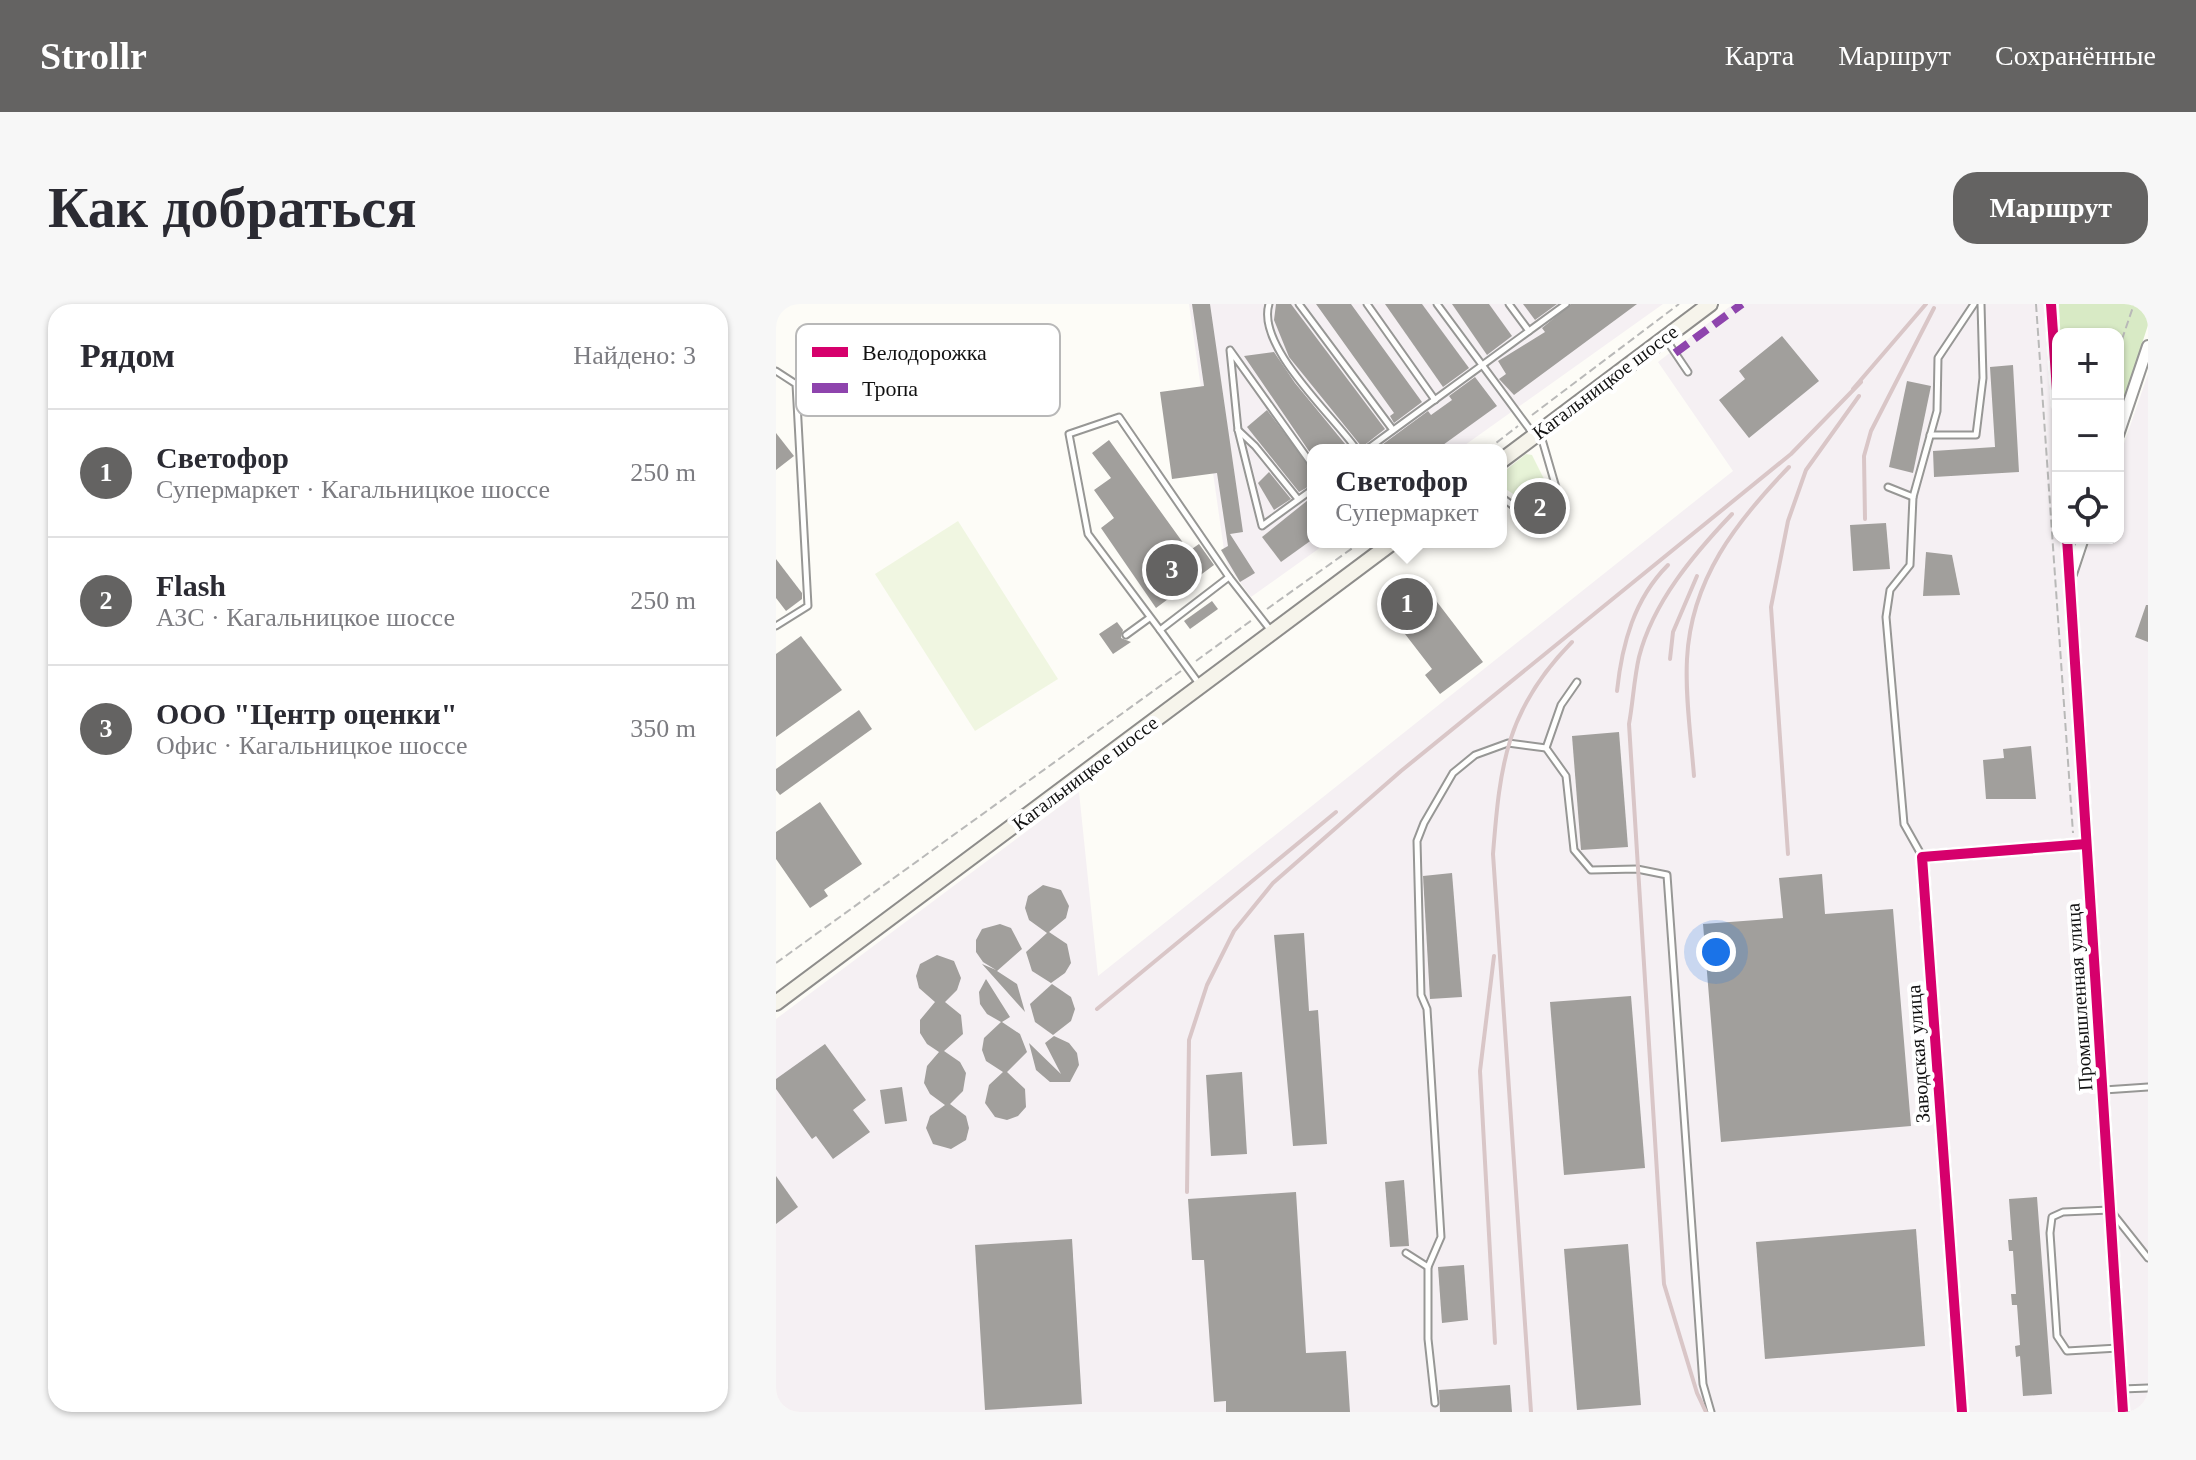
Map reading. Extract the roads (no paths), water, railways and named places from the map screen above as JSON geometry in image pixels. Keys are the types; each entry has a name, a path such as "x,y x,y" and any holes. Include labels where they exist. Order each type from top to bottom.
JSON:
{"main road":[{"name":"Кагальницкое шоссе","path":"1507,456 1710,304"},
{"name":"Кагальницкое шоссе","path":"776,1003 1385,548"}],"street":[{"path":"2051,304 2058,400"},
{"path":"2124,417 2148,346"},
{"name":"Промышленная улица","path":"2067,544 2123,1412"},
{"name":"Промышленная улица","path":"2069,580 2081,544"},
{"path":"1922,857 2086,844"},
{"name":"Заводская улица","path":"1922,857 1962,1412"}],"lane":[{"path":"1269,304 1267,312 1272,343 1352,444"},
{"path":"1299,304 1393,430"},
{"path":"1367,304 1435,400"},
{"path":"1437,304 1524,422 1537,434 1557,491 1526,515 1507,501"},
{"path":"1509,304 1529,331"},
{"path":"1374,444 1566,304"},
{"path":"1922,857 1904,824 1886,617 1890,590 1910,565 1913,497 1937,411 1938,358 1974,304"},
{"path":"1930,435 1976,435 1983,378 1981,304"},
{"path":"1665,338 1688,372"},
{"path":"1307,458 1230,350 1238,430 1262,526 1307,493"},
{"path":"776,371 796,384"},
{"path":"776,626 808,606 798,416"},
{"path":"1201,686 1160,630 1148,619 1088,534 1069,434 1119,417 1229,577 1272,633"},
{"path":"1238,430 1298,499"},
{"path":"1888,487 1913,497"},
{"path":"1160,630 1229,577"},
{"path":"1126,635 1148,619"},
{"path":"1546,748 1561,705 1577,682"},
{"path":"1435,1403 1428,1339 1428,1267 1441,1237 1427,1009 1421,995 1417,841 1453,773 1475,755 1508,743 1546,748 1566,776 1574,850 1591,870 1637,869 1667,875 1703,1384 1711,1412"},
{"path":"2104,1090 2148,1087"},
{"path":"2119,1348 2067,1351 2057,1336 2050,1233 2052,1217 2063,1212 2110,1210 2148,1258"},
{"path":"1406,1253 1428,1267"},
{"path":"2122,1389 2148,1388"}],"railway":[{"path":"1853,389 1926,304"},
{"path":"1865,519 1864,456 1871,431 1934,308"},
{"path":"1187,1192 1189,1040 1207,985 1234,931 1273,883 1401,771 1791,454 1861,382"},
{"path":"1788,854 1771,607 1788,521 1806,470 1859,396"},
{"path":"1694,776 1687,659 1697,603 1707,578 1734,531 1789,467"},
{"path":"1706,1412 1697,1393 1664,1284 1629,724 1639,657 1654,617 1676,580 1732,514"},
{"path":"1617,691 1626,639 1638,607 1668,565"},
{"path":"1670,659 1673,632 1697,576"},
{"path":"1531,1412 1493,854 1499,793 1510,740 1533,691 1572,642"},
{"path":"1097,1009 1336,812"},
{"path":"1494,956 1480,1071 1495,1343"}],"place":[{"name":"Flash","path":"1540,508"},
{"name":"ООО \"Центр оценки\"","path":"1172,570"},
{"name":"Светофор","path":"1407,604"}]}
